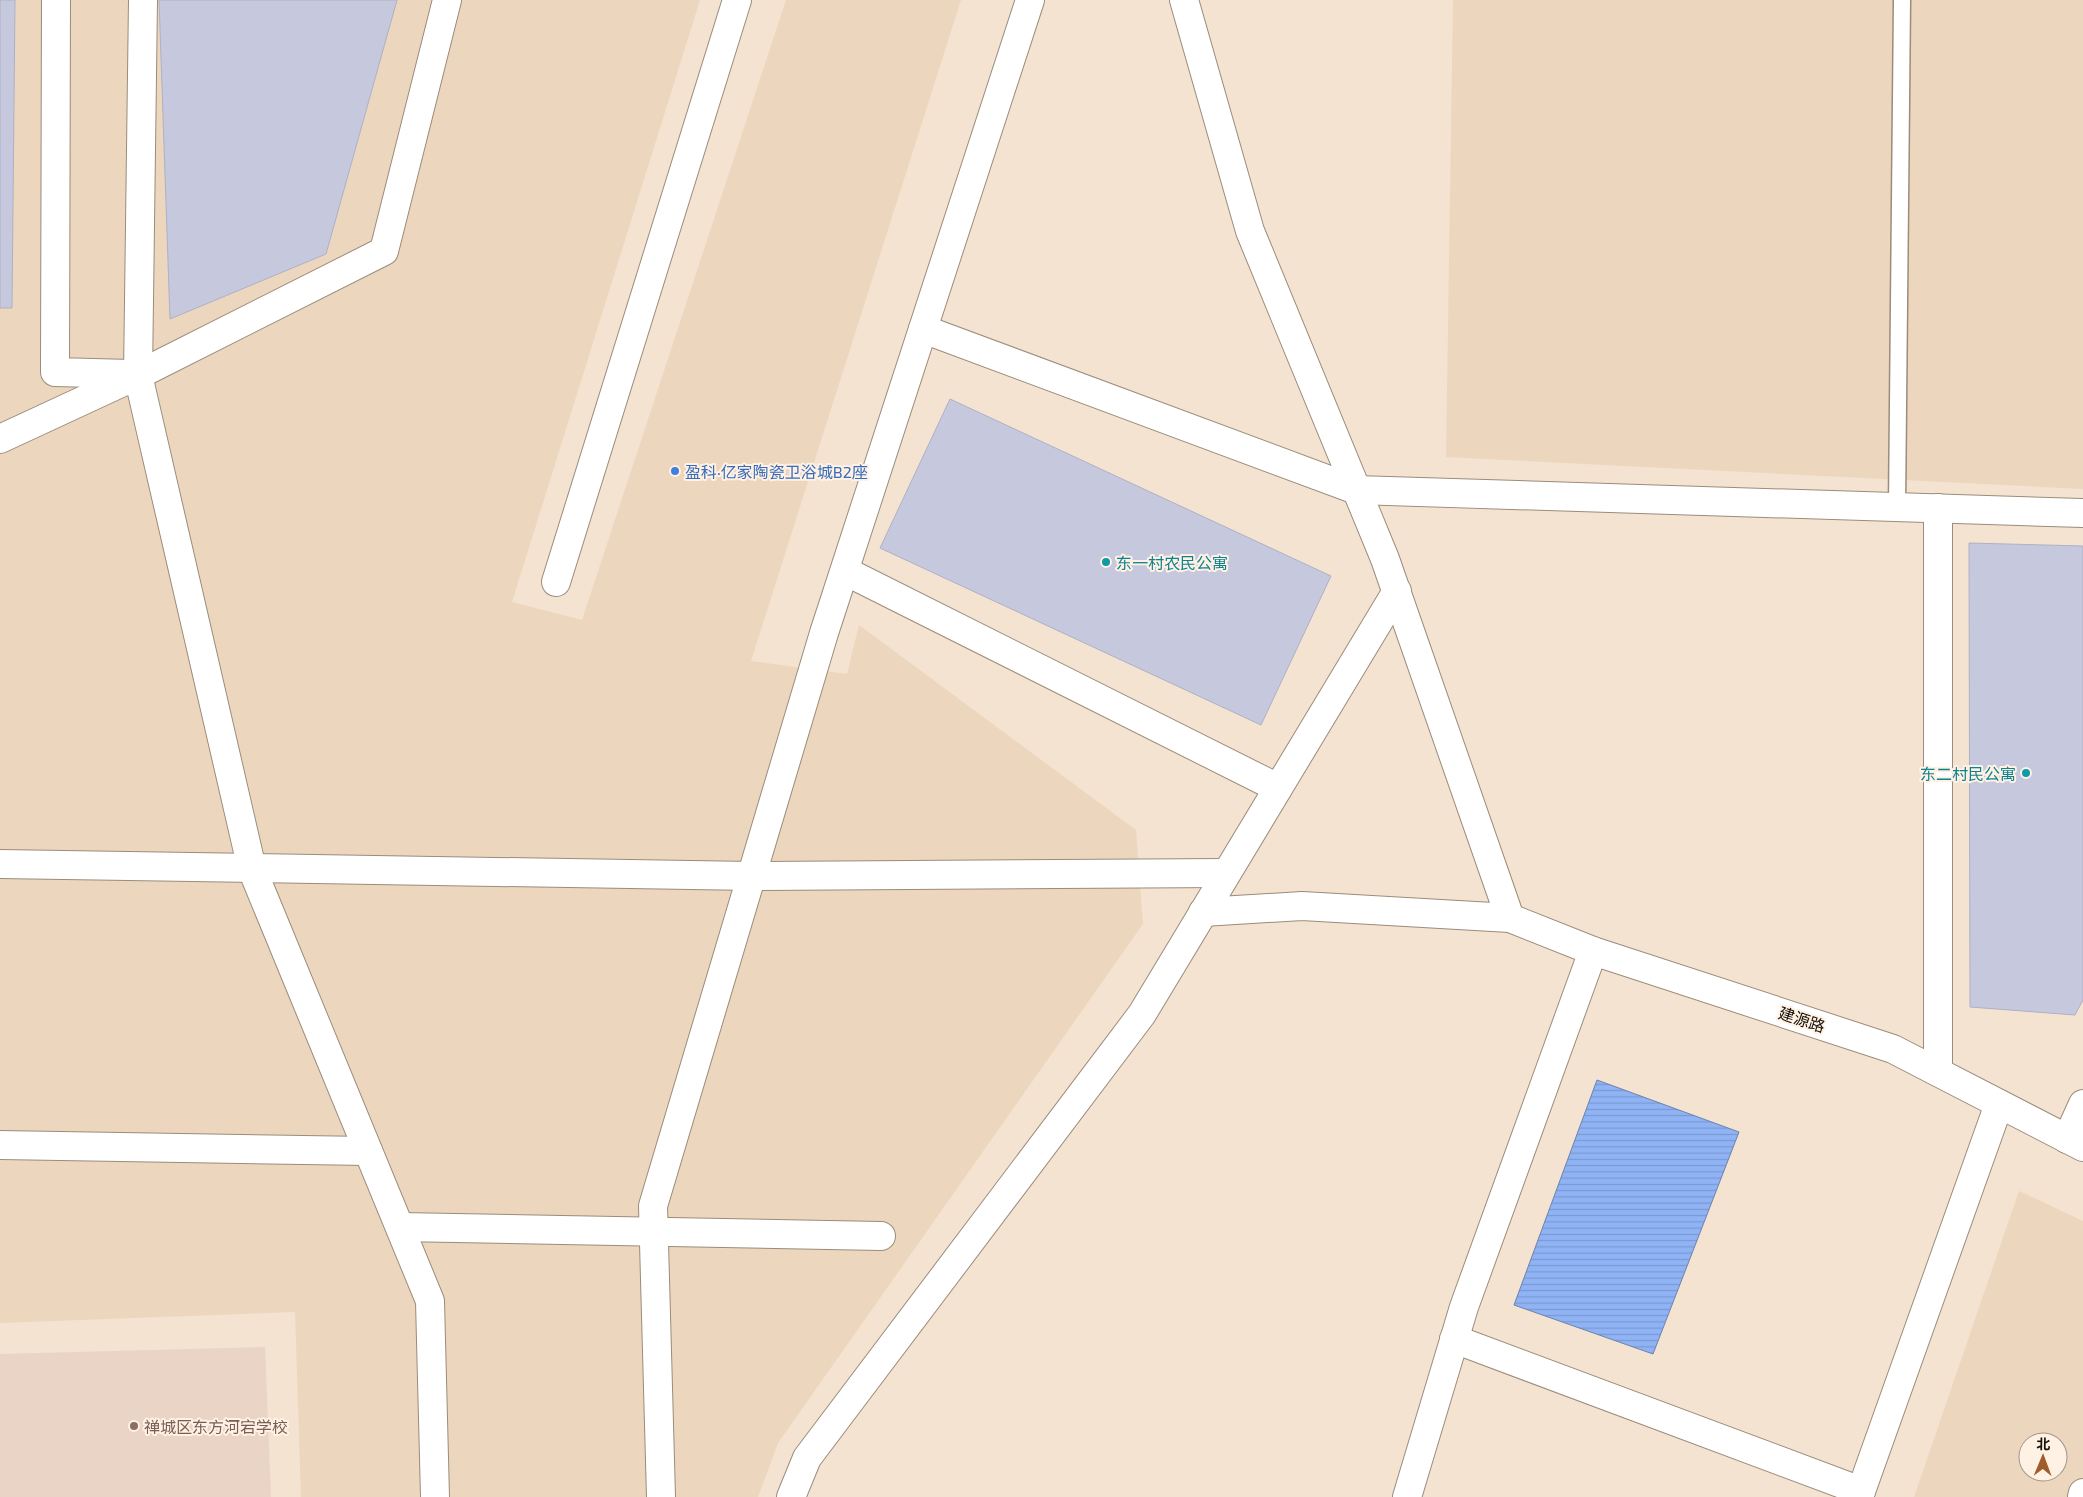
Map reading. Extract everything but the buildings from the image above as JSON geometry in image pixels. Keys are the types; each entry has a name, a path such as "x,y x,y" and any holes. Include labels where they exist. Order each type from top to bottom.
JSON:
{"street":[{"path":"56,0 55,372 138,375"},
{"path":"142,0 138,375 252,869 430,1301 435,1497"},
{"path":"0,439 138,375 384,251 447,0"},
{"path":"556,582 737,0"},
{"path":"661,1497 653,1206 824,633 1030,0"},
{"path":"1184,0 1250,231 1397,591 1510,918"},
{"path":"923,329 1356,490 2083,513"},
{"path":"1938,508 1938,1072"},
{"path":"845,571 1278,788"},
{"path":"791,1497 807,1458 1142,1014 1397,591"},
{"path":"0,864 752,876 1226,873"},
{"name":"建源路","path":"1203,912 1302,906 1510,918 1593,951 1893,1049 2075,1143"},
{"path":"1407,1497 1464,1307 1593,951"},
{"path":"1454,1339 1860,1494 1999,1104"},
{"path":"2075,1143 2083,1104"},
{"path":"0,1145 368,1151"},
{"path":"400,1226 881,1236"},
{"path":"2082,1497 2083,1493"}],"lane":[{"path":"1897,507 1902,0"}],"shaded area":[{"path":"0,0 700,0 512,602 582,620 786,0 961,0 751,661 847,674 859,625 1136,830 1143,924 778,1443 758,1497 301,1497 295,1312 0,1323"},
{"path":"1453,0 2083,0 2083,489 1446,457"},
{"path":"2019,1191 2083,1221 2083,1497 1914,1497"},
{"name":"禅城区东方河宕学校","path":"265,1347 271,1497 0,1497 0,1354"}],"water":[{"path":"1597,1080 1739,1132 1653,1354 1514,1305"}],"place":[{"name":"盈科·亿家陶瓷卫浴城B2座","path":"675,471"},
{"name":"东一村农民公寓","path":"1106,562"},
{"name":"东二村民公寓","path":"2026,773"},
{"name":"禅城区东方河宕学校","path":"134,1426"}]}
